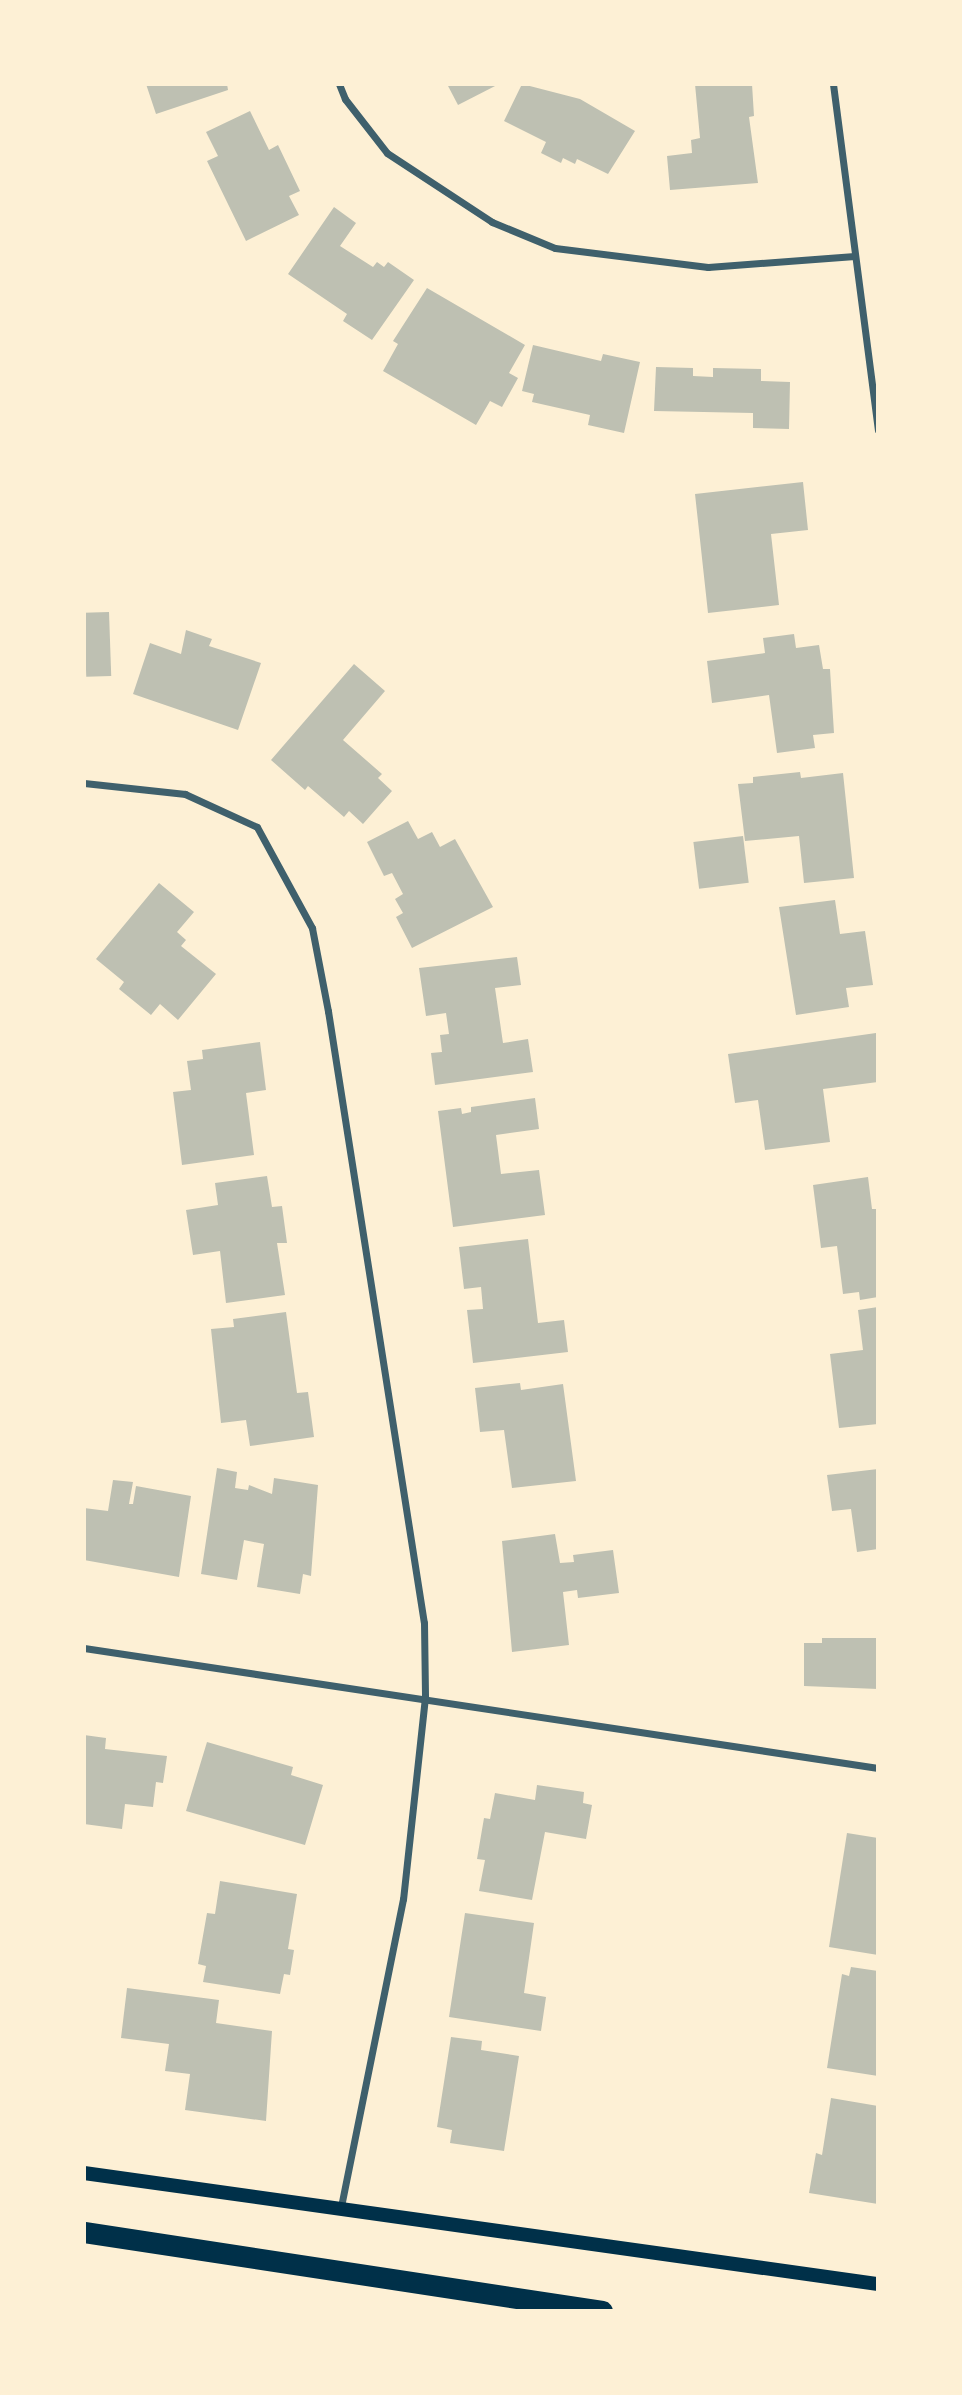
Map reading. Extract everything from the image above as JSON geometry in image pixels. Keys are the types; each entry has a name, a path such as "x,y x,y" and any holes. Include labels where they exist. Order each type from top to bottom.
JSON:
{"highway":[{"path":"84,2232 602,2311"}],"main road":[{"path":"84,2173 341,2206 878,2284"}],"street":[{"path":"339,84 345,99 387,153 492,222 555,248 708,267 855,256"},
{"path":"833,84 878,430"},
{"path":"84,783 108,783 185,794 257,827 312,928 424,1623 425,1697 403,1899 341,2206"},
{"path":"84,1648 425,1697 878,1769"}],"building":[{"path":"146,84 227,84 228,90 156,114"},
{"path":"447,84 499,84 458,105"},
{"path":"522,84 580,99 635,131 608,174 577,159 575,164 563,158 561,163 541,153 546,142 504,121"},
{"path":"695,84 752,84 754,116 749,117 758,183 670,190 667,156 692,153 691,140 700,138"},
{"path":"250,111 269,150 278,145 300,191 289,196 299,215 246,241 207,161 218,156 206,132"},
{"path":"334,207 356,223 340,246 373,267 377,262 384,267 388,262 414,280 372,340 343,321 347,314 288,274"},
{"path":"427,288 525,345 509,373 518,378 502,407 490,401 476,425 383,371 398,344 393,341"},
{"path":"533,345 601,361 603,354 640,362 624,433 588,425 590,415 532,402 534,394 522,391"},
{"path":"656,367 693,368 693,376 713,377 713,368 761,369 761,381 790,382 789,429 753,428 753,413 654,411"},
{"path":"803,482 808,530 771,534 779,605 708,613 695,494"},
{"path":"109,612 111,676 86,677 84,613"},
{"path":"186,630 212,639 209,646 261,663 238,730 133,694 150,643 181,654"},
{"path":"794,634 796,648 819,645 823,669 830,669 834,733 813,735 815,748 777,753 769,695 712,703 707,661 765,653 763,638"},
{"path":"354,664 385,691 343,740 382,774 378,778 392,791 363,824 349,811 344,817 308,786 305,790 271,760"},
{"path":"800,772 801,778 843,773 854,878 804,883 799,836 745,841 738,784 753,783 753,777"},
{"path":"408,821 418,839 432,832 440,847 455,839 493,907 412,948 396,917 403,913 395,899 403,894 392,873 384,876 367,842"},
{"path":"743,836 749,883 699,889 693,842"},
{"path":"159,883 194,912 177,932 186,940 181,946 216,974 178,1020 160,1004 151,1015 119,989 124,982 96,959"},
{"path":"835,900 840,934 865,931 873,985 846,988 849,1007 796,1015 779,907"},
{"path":"517,957 521,985 495,988 503,1043 528,1039 533,1072 435,1085 431,1053 442,1052 440,1035 449,1034 446,1013 426,1016 419,968"},
{"path":"876,1033 878,1082 823,1089 830,1142 765,1150 758,1100 735,1103 728,1054"},
{"path":"260,1042 266,1090 246,1093 254,1155 182,1165 173,1092 191,1090 187,1061 203,1059 202,1050"},
{"path":"535,1098 539,1129 496,1135 501,1174 539,1170 545,1215 453,1227 438,1111 461,1108 462,1114 471,1112 471,1107"},
{"path":"267,1176 272,1207 282,1206 287,1243 277,1243 285,1295 226,1303 220,1251 193,1255 186,1210 218,1205 215,1183"},
{"path":"868,1177 872,1209 878,1209 878,1297 860,1300 859,1292 843,1294 837,1246 821,1248 813,1185"},
{"path":"528,1239 538,1323 564,1320 568,1352 473,1363 467,1310 483,1309 481,1287 464,1289 459,1247"},
{"path":"878,1307 878,1424 839,1428 830,1354 863,1350 858,1310"},
{"path":"286,1312 297,1393 308,1392 314,1437 250,1446 246,1420 221,1423 211,1329 234,1327 233,1319"},
{"path":"520,1383 521,1390 563,1384 576,1481 512,1488 504,1430 480,1432 475,1388"},
{"path":"217,1468 237,1472 235,1488 248,1490 249,1485 272,1494 274,1478 318,1485 311,1576 303,1574 300,1594 257,1587 264,1544 244,1540 237,1580 201,1574"},
{"path":"878,1469 878,1549 857,1552 851,1509 832,1511 827,1475"},
{"path":"113,1480 133,1482 129,1504 133,1504 136,1486 191,1496 179,1577 84,1560 84,1508 108,1511"},
{"path":"555,1534 560,1563 574,1562 573,1555 613,1550 619,1593 578,1598 577,1590 563,1592 569,1645 512,1652 502,1541"},
{"path":"822,1638 878,1638 878,1689 804,1686 804,1643 822,1643"},
{"path":"84,1735 106,1738 105,1749 167,1756 163,1783 156,1782 153,1807 125,1804 122,1829 84,1824"},
{"path":"207,1742 293,1767 291,1775 323,1785 305,1845 186,1811"},
{"path":"537,1785 584,1792 583,1803 592,1805 586,1839 545,1832 532,1900 479,1891 485,1860 477,1859 484,1818 490,1819 495,1793 535,1800"},
{"path":"847,1833 878,1838 878,1955 829,1947"},
{"path":"220,1881 297,1894 288,1949 294,1950 290,1975 284,1974 280,1994 203,1982 206,1966 198,1964 207,1913 215,1914"},
{"path":"465,1913 534,1923 524,1993 546,1997 541,2031 449,2017"},
{"path":"851,1967 878,1971 878,2076 827,2068 842,1974 849,1976"},
{"path":"127,1988 219,2000 216,2023 272,2031 266,2121 185,2110 190,2074 165,2071 169,2044 121,2038"},
{"path":"451,2037 482,2041 481,2050 519,2056 504,2151 450,2143 452,2130 437,2127"},
{"path":"831,2098 878,2106 878,2204 809,2193 816,2153 822,2155"}]}
